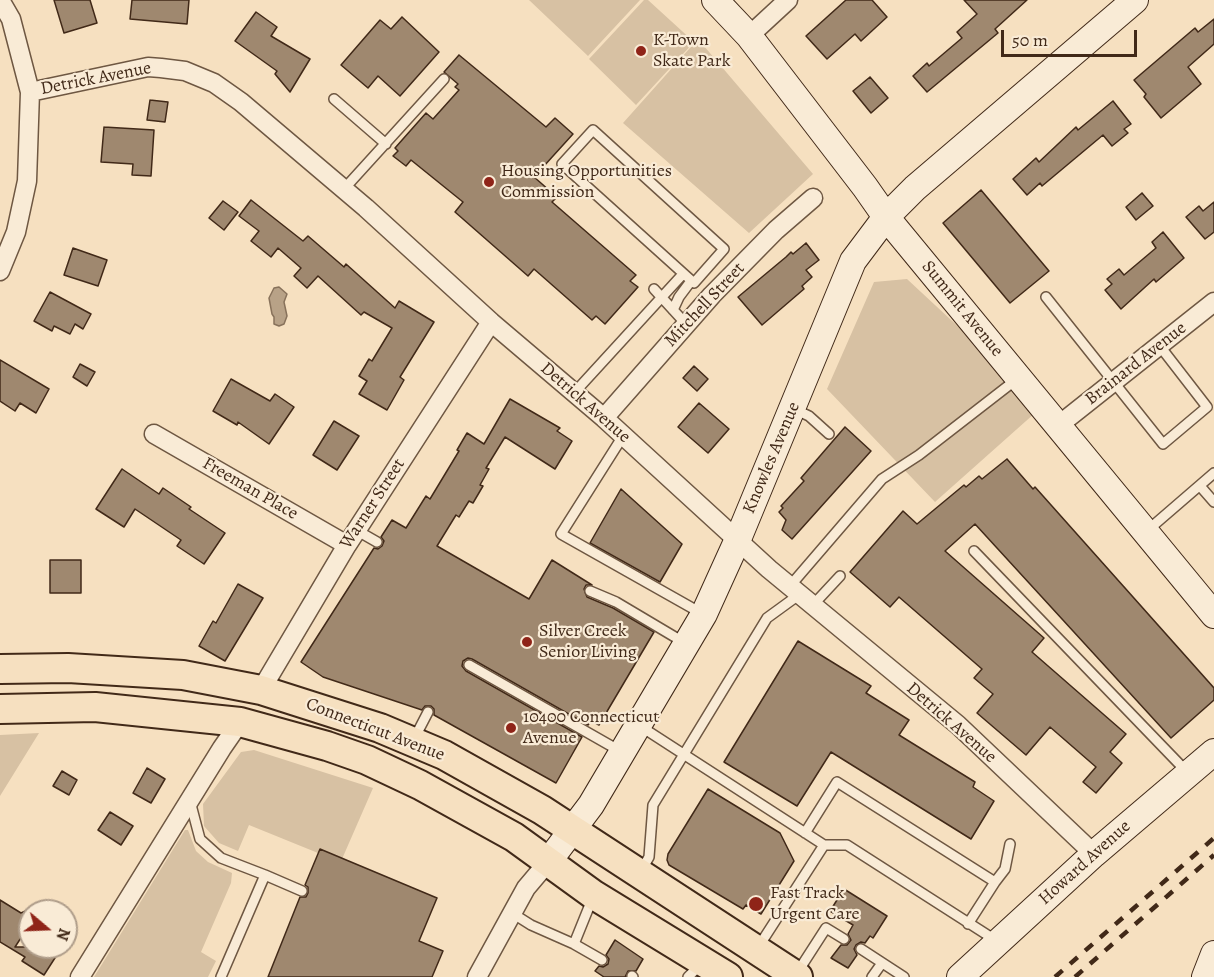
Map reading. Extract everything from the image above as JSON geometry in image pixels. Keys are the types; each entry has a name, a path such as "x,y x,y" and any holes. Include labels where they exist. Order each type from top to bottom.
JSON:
{"main road":[{"name":"Connecticut Avenue","path":"0,669 68,668 183,675 261,690 380,728 444,755 542,810 797,976"},
{"name":"Connecticut Avenue","path":"0,709 95,707 240,722 327,746 367,760 420,785 514,837 695,969 728,977"}],"street":[{"path":"0,0 11,19 30,92 27,181 16,232 0,272"},
{"name":"Summit Avenue","path":"715,0 749,36 886,217 1214,615"},
{"path":"749,36 788,0"},
{"name":"Knowles Avenue","path":"477,977 526,888 591,805 704,615 738,539 853,261 886,217 915,188 1135,0"},
{"name":"Detrick Avenue","path":"30,92 148,67 185,71 214,83 241,102 344,189 801,595 958,725 1094,854"},
{"name":"Mitchell Street","path":"604,418 686,324 769,236 813,198"},
{"name":"Brainard Avenue","path":"1059,425 1214,302"},
{"name":"Warner Street","path":"261,690 352,538 491,322"},
{"name":"Freeman Place","path":"154,434 352,538"},
{"path":"80,977 240,722"},
{"name":"Howard Avenue","path":"960,977 1094,854 1214,752"}],"lane":[{"path":"344,189 444,79"},
{"path":"334,99 386,144"},
{"path":"593,130 724,249 694,283 683,274 562,164 593,130"},
{"path":"574,393 683,274"},
{"path":"673,310 691,281"},
{"path":"654,289 686,324"},
{"path":"1046,297 1163,444 1207,407 1159,345"},
{"path":"801,595 882,479 919,455 1018,378"},
{"path":"792,408 809,416 829,434"},
{"path":"623,436 561,534 704,615"},
{"path":"1146,532 1214,474"},
{"path":"1200,486 1214,502"},
{"path":"352,538 377,542"},
{"path":"974,551 1188,774"},
{"path":"640,874 649,857 653,805 767,618 801,595 840,576"},
{"path":"590,591 616,602 687,644"},
{"path":"469,665 622,752"},
{"path":"412,741 428,712"},
{"path":"639,725 824,845 847,845 989,936 996,944"},
{"path":"805,833 837,782 995,882"},
{"path":"190,801 200,839 220,858 302,891"},
{"path":"968,924 1005,869 1010,844"},
{"path":"756,950 824,845"},
{"path":"221,977 265,875"},
{"path":"574,944 594,895"},
{"path":"512,913 531,926 574,944 602,960"},
{"path":"797,976 826,928 844,939"},
{"path":"861,949 904,977"},
{"path":"872,977 882,963"}],"shaded area":[{"path":"529,0 640,0 588,56"},
{"name":"K-Town Skate Park","path":"644,0 648,0 694,42 636,105 589,59"},
{"path":"698,39 813,174 749,233 623,123"},
{"path":"907,279 964,332 1035,413 935,502 827,389 874,282"},
{"path":"279,287 287,294 284,302 287,316 284,324 279,326 274,324 269,298 274,288"},
{"path":"39,733 0,796 0,735"},
{"path":"254,750 373,788 342,859 320,849 318,853 249,825 238,851 219,843 204,826 203,804 241,752"},
{"path":"185,830 188,830 196,851 208,862 232,873 231,883 201,952 216,961 208,977 94,977"}],"building":[{"path":"54,0 90,0 97,23 64,33"},
{"path":"132,0 189,0 187,24 130,19"},
{"path":"846,0 872,0 887,17 861,41 855,34 827,59 806,36"},
{"path":"964,0 1027,0 995,29 998,33 927,92 913,76 927,63 929,66 962,38 957,32 977,14"},
{"path":"256,12 277,27 271,36 310,59 290,92 275,74 277,71 235,41"},
{"path":"402,17 439,52 400,96 378,76 368,88 341,65 380,20 391,29"},
{"path":"1214,19 1214,44 1188,67 1201,84 1161,118 1134,80 1195,28 1198,32"},
{"name":"Housing Opportunities Commission","path":"459,55 546,127 555,118 573,134 534,177 557,197 552,202 636,275 630,281 638,287 605,324 596,316 592,320 534,269 528,276 455,212 463,202 411,160 406,166 393,156 398,151 395,148 426,113 433,119 459,90 455,87 458,84 444,72"},
{"path":"870,77 888,98 871,113 853,91"},
{"path":"150,100 168,102 165,122 147,120"},
{"path":"1113,101 1131,124 1124,129 1128,133 1112,146 1103,135 1042,186 1040,183 1027,195 1013,179 1036,158 1039,162 1076,127 1078,130"},
{"path":"104,127 154,130 151,176 132,175 133,164 101,162"},
{"path":"981,190 1049,271 1010,303 943,223"},
{"path":"1142,193 1153,206 1136,220 1126,207"},
{"path":"251,200 303,241 308,236 344,267 346,264 395,308 399,301 434,322 400,377 404,380 387,410 359,394 367,381 359,376 369,359 372,361 392,328 364,312 361,315 318,276 307,288 294,276 301,268 278,248 271,257 251,241 259,231 239,216"},
{"path":"223,201 238,212 224,230 209,218"},
{"path":"1214,202 1214,232 1205,239 1186,217 1199,206 1203,211"},
{"path":"1163,232 1184,258 1156,282 1154,279 1121,309 1105,290 1112,284 1107,279 1119,269 1124,275 1156,248 1152,242"},
{"path":"806,243 819,260 806,270 812,277 802,286 804,289 762,325 738,297 791,252 793,254"},
{"path":"73,248 107,260 98,286 64,275"},
{"path":"50,292 91,314 83,329 75,324 70,334 54,326 52,331 34,321"},
{"path":"0,360 49,389 36,413 20,403 15,411 0,401"},
{"path":"80,364 95,372 87,386 73,377"},
{"path":"694,366 708,379 697,391 683,378"},
{"path":"231,379 270,401 275,394 294,407 269,444 238,422 237,425 213,411"},
{"path":"510,399 560,428 557,431 572,441 555,469 505,437 486,468 489,469 480,485 483,486 473,503 469,501 459,517 456,515 437,546 529,599 552,560 592,585 586,585 584,589 587,597 613,608 654,632 599,725 591,721 588,725 472,659 468,658 463,661 462,666 466,671 582,737 556,783 434,715 434,709 431,706 425,706 422,710 323,677 301,662 374,548 378,549 382,546 384,541 381,537 392,520 406,528 426,496 430,499 459,451 457,450 467,433 484,444"},
{"path":"699,403 729,429 708,453 678,427"},
{"path":"334,421 359,436 337,470 313,455"},
{"path":"845,427 871,451 792,539 782,530 786,520 779,512 783,508 781,506 804,481 801,478"},
{"path":"1007,459 1033,489 1035,487 1214,688 1214,700 1171,738 975,524 945,551 1044,638 1032,652 1126,734 1110,752 1122,763 1096,793 1083,782 1096,767 1050,727 1026,755 977,713 993,694 974,678 982,669 899,597 890,607 850,572 903,511 917,524 964,485 966,487 979,476 982,479"},
{"path":"122,469 159,494 163,488 225,533 204,564 177,546 181,540 135,509 124,527 96,509"},
{"path":"621,489 682,544 660,582 590,543"},
{"path":"50,560 81,560 81,593 50,593"},
{"path":"238,584 263,598 225,661 199,646 213,621 216,623"},
{"path":"798,641 871,686 866,693 909,720 899,735 975,782 973,787 994,801 971,839 831,752 797,806 724,762"},
{"path":"147,768 165,779 151,803 133,793"},
{"path":"62,771 77,780 69,795 53,786"},
{"path":"708,789 780,833 794,861 761,914 746,905 743,909 669,865 668,854"},
{"path":"110,812 133,826 121,845 98,830"},
{"path":"320,849 437,898 419,941 443,951 432,977 268,977 300,897 306,897 308,893 308,887 305,885"},
{"path":"844,889 887,916 873,938 870,936 865,943 861,942 856,945 854,949 857,955 848,968 831,958 841,945 847,945 851,940 848,934 853,925 830,911"},
{"path":"0,900 18,911 18,942 15,947 18,947 18,953 0,942"},
{"path":"615,940 643,959 636,971 628,971 625,977 604,977 595,971 599,966 603,967 608,964 609,959 606,955"},
{"path":"24,959 54,959 44,975 22,961"}],"railway":[{"path":"1055,977 1214,838"},
{"path":"1075,977 1214,855"}],"place":[{"name":"K-Town Skate Park","path":"641,51"},
{"name":"Housing Opportunities Commission","path":"489,182"},
{"name":"Silver Creek Senior Living","path":"527,642"},
{"name":"10400 Connecticut Avenue","path":"511,728"},
{"name":"Fast Track Urgent Care","path":"756,904"}]}
